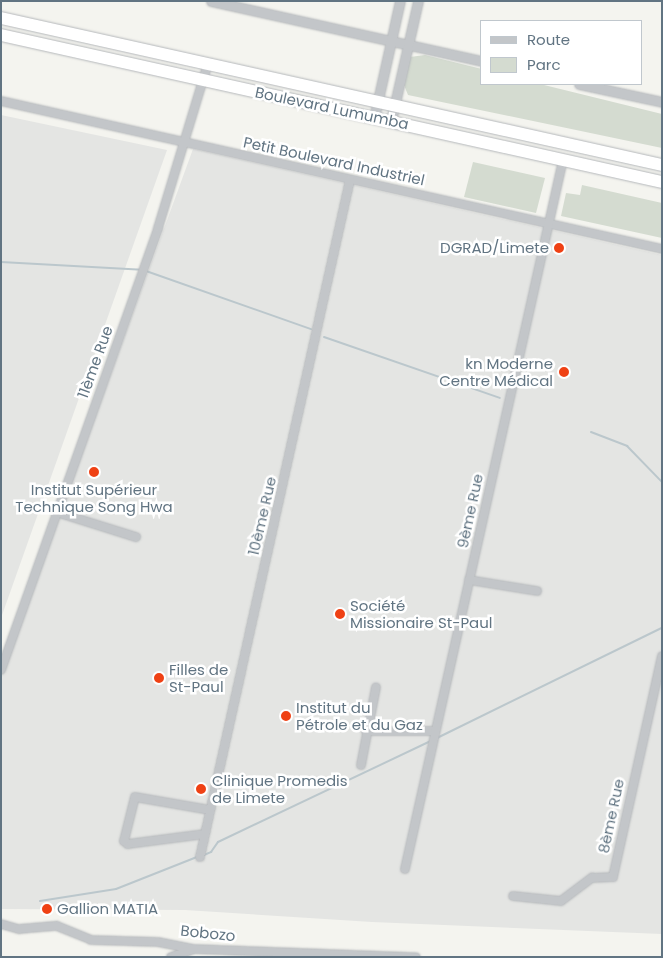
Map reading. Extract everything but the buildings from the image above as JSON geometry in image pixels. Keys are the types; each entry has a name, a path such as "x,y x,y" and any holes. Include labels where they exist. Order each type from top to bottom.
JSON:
{"highway":[{"name":"Boulevard Lumumba","path":"1,18 379,100 662,165"},
{"name":"Boulevard Lumumba","path":"1,35 662,182"}],"street":[{"path":"212,1 480,62"},
{"path":"374,118 400,1"},
{"path":"391,121 418,1"},
{"name":"11ème Rue","path":"1,670 146,261 186,142 205,80 208,63"},
{"path":"584,85 662,102"},
{"name":"Petit Boulevard Industriel","path":"1,101 350,180 549,222 662,249"},
{"name":"9ème Rue","path":"405,869 434,731 563,160"},
{"name":"10ème Rue","path":"200,857 350,180"},
{"path":"56,512 136,537"},
{"path":"469,580 537,591"},
{"name":"8ème Rue","path":"513,896 561,901 592,878 613,877 662,656"},
{"path":"361,765 366,730 376,687"},
{"path":"366,730 434,731"},
{"path":"205,834 128,844 124,841 136,797 210,810"},
{"name":"Bobozo","path":"1,924 19,929 57,926 91,940 158,942 194,953 416,957"},
{"path":"171,957 194,953"}],"shaded area":[{"path":"1,115 167,150 1,618"},
{"path":"193,149 662,255 662,934 372,922 185,910 1,909 1,676"}],"green space":[{"path":"425,55 480,69 480,85 544,85 662,114 662,148 408,95 404,85 410,57"},
{"path":"473,162 545,178 536,213 464,197"},
{"path":"582,185 662,203 662,238 561,216 566,193 580,195"}],"waterway":[{"path":"1,262 142,270"},
{"path":"146,271 311,329"},
{"path":"324,337 500,398"},
{"path":"591,432 627,446 662,482"},
{"path":"437,738 662,628"},
{"path":"204,855 211,852 218,842 431,741"},
{"path":"40,901 116,889 197,857"}],"place":[{"name":"DGRAD/Limete","path":"559,248"},
{"name":"kn Moderne Centre Médical","path":"564,372"},
{"name":"Institut Supérieur Technique Song Hwa","path":"94,472"},
{"name":"Société Missionaire St-Paul","path":"340,614"},
{"name":"Filles de St-Paul","path":"159,678"},
{"name":"Institut du Pétrole et du Gaz","path":"286,716"},
{"name":"Clinique Promedis de Limete","path":"201,789"},
{"name":"Gallion MATIA","path":"47,909"}]}
